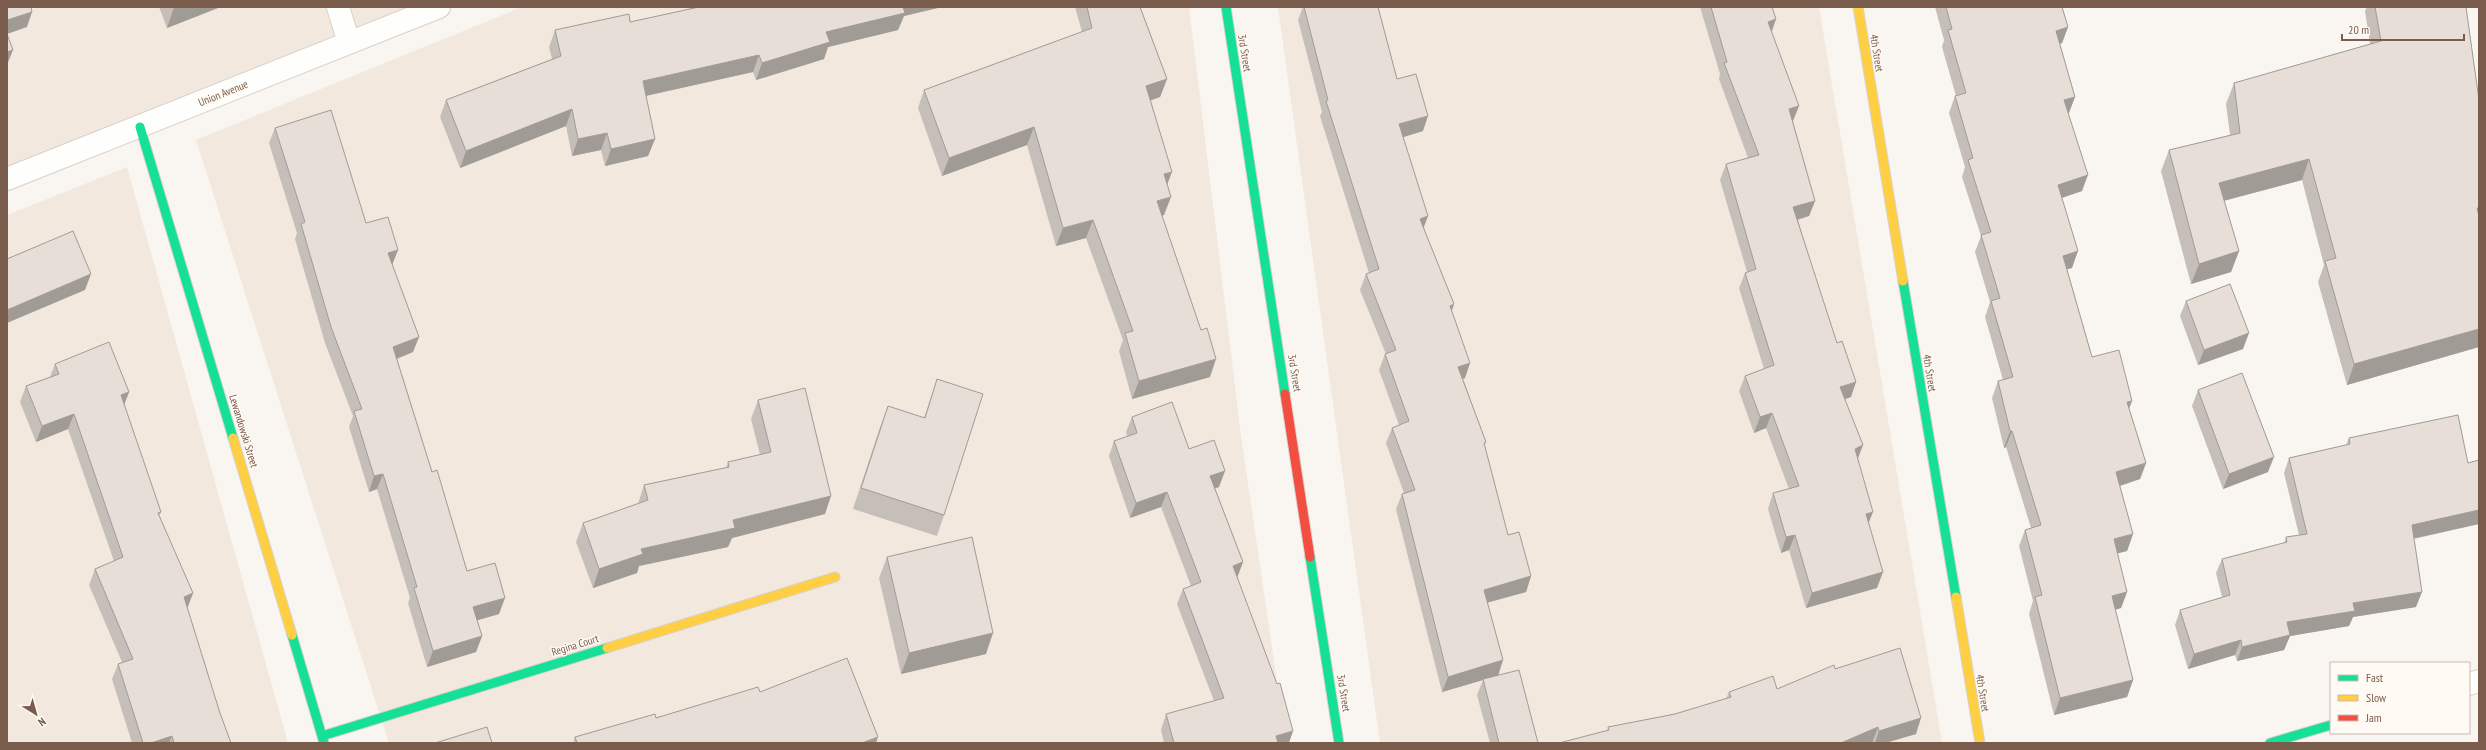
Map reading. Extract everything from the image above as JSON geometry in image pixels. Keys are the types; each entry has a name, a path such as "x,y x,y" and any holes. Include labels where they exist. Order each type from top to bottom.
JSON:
{"street":[{"path":"338,7 349,43"},
{"name":"Union Avenue","path":"7,179 439,7"},
{"name":"3rd Street","path":"1226,7 1339,743"},
{"name":"4th Street","path":"1858,7 1980,743"},
{"name":"Lewandowski Street","path":"140,127 323,739"},
{"name":"Regina Court","path":"323,739 835,577"},
{"path":"2270,743 2330,725"}],"shaded area":[{"path":"7,7 439,7 7,179"},
{"path":"522,7 1189,7 1241,436 1286,743 389,743 196,140"},
{"path":"1278,7 1819,7 1942,743 1380,743"},
{"path":"127,167 288,743 7,743 7,215"}],"building":[{"path":"7,7 31,7 32,12 7,20"},
{"path":"699,7 903,7 905,13 826,32 830,42 762,63 759,55 643,81 655,139 611,149 607,133 578,139 572,109 466,151 446,100 561,56 555,30 629,14 630,22"},
{"path":"1087,7 1140,7 1167,79 1146,86 1172,172 1164,174 1171,197 1157,201 1201,330 1207,328 1216,359 1139,381 1125,333 1133,331 1093,220 1063,228 1034,127 949,158 924,90 1092,28"},
{"path":"1304,7 1378,7 1397,79 1416,74 1428,116 1399,124 1428,216 1420,219 1454,304 1450,306 1470,363 1458,367 1486,442 1484,443 1508,535 1519,532 1531,576 1484,590 1503,660 1448,677 1402,494 1415,490 1392,428 1409,421 1385,354 1396,350 1366,274 1379,269 1326,101 1328,100"},
{"path":"1711,7 1772,7 1776,19 1768,22 1799,106 1789,109 1815,201 1793,207 1837,343 1842,341 1856,382 1840,387 1863,445 1855,449 1873,512 1866,514 1883,572 1812,593 1795,535 1786,537 1773,493 1799,486 1772,413 1760,417 1745,376 1774,365 1745,273 1756,269 1726,164 1759,155 1724,63 1727,62"},
{"path":"1946,7 2062,7 2068,27 2056,31 2075,97 2064,100 2088,175 2058,185 2078,251 2063,256 2092,357 2119,350 2132,401 2127,402 2146,463 2116,472 2133,534 2114,539 2127,592 2112,596 2133,680 2060,698 2035,597 2042,595 2025,530 2041,525 2012,431 2010,431 1998,381 2013,377 1991,301 2000,298 1981,235 1991,232 1968,160 1973,158 1955,96 1966,93 1948,30 1952,29"},
{"path":"2375,7 2466,7 2479,100 2479,208 2477,208 2479,216 2479,329 2354,364 2325,261 2336,258 2309,159 2219,183 2239,251 2199,264 2169,150 2240,133 2234,83 2381,41"},
{"path":"7,34 13,50 7,52"},
{"path":"331,110 366,223 388,217 398,250 388,253 419,337 393,347 432,472 437,470 467,571 495,563 505,598 473,607 482,636 433,651 414,588 417,587 383,474 374,476 354,411 362,409 331,327 301,224 305,222 275,128"},
{"path":"73,231 91,274 7,310 7,259"},
{"path":"2230,284 2249,333 2204,350 2186,301"},
{"path":"109,342 129,392 121,395 161,512 158,513 193,593 184,597 220,713 231,743 174,743 172,736 151,743 143,743 118,664 133,659 95,569 123,557 74,414 42,426 26,386 59,374 55,364"},
{"path":"2242,373 2274,457 2229,474 2198,390"},
{"path":"937,379 983,394 944,515 861,488 888,406 925,418"},
{"path":"805,388 831,496 733,520 735,528 641,549 643,554 599,569 583,523 648,500 644,485 729,467 728,462 771,452 758,400"},
{"path":"1172,402 1189,449 1214,440 1225,471 1210,476 1243,562 1233,566 1277,684 1280,683 1293,731 1276,736 1278,743 1174,743 1166,714 1224,698 1183,589 1201,582 1167,492 1136,503 1114,441 1137,433 1132,417"},
{"path":"2458,415 2468,463 2479,460 2479,510 2412,525 2422,592 2353,603 2355,611 2287,622 2290,635 2242,647 2241,640 2194,654 2180,610 2230,595 2222,559 2287,542 2286,537 2307,534 2289,458 2350,444 2349,438"},
{"path":"972,537 993,633 909,653 887,557"},
{"path":"1900,648 1921,718 1879,731 1878,727 1841,743 1559,743 1609,730 1608,727 1675,714 1731,697 1729,692 1773,676 1777,689 1834,665 1835,669"},
{"path":"847,658 878,737 862,743 577,743 575,737 655,714 656,718 758,687 760,692"},
{"path":"1519,670 1538,743 1499,743 1483,679"},
{"path":"487,727 492,743 435,743"}],"traffic: fast":[{"path":"1226,7 1285,394"},
{"path":"140,127 233,438"},
{"path":"1903,281 1956,597"},
{"path":"1310,557 1339,743"},
{"path":"292,635 324,743"},
{"path":"322,736 607,648"},
{"path":"2270,743 2330,725"}],"traffic: slow":[{"path":"1858,7 1903,281"},
{"path":"233,438 292,635"},
{"path":"607,648 835,577"},
{"path":"1956,597 1980,743"}],"traffic: jam":[{"path":"1285,394 1310,557"}]}
